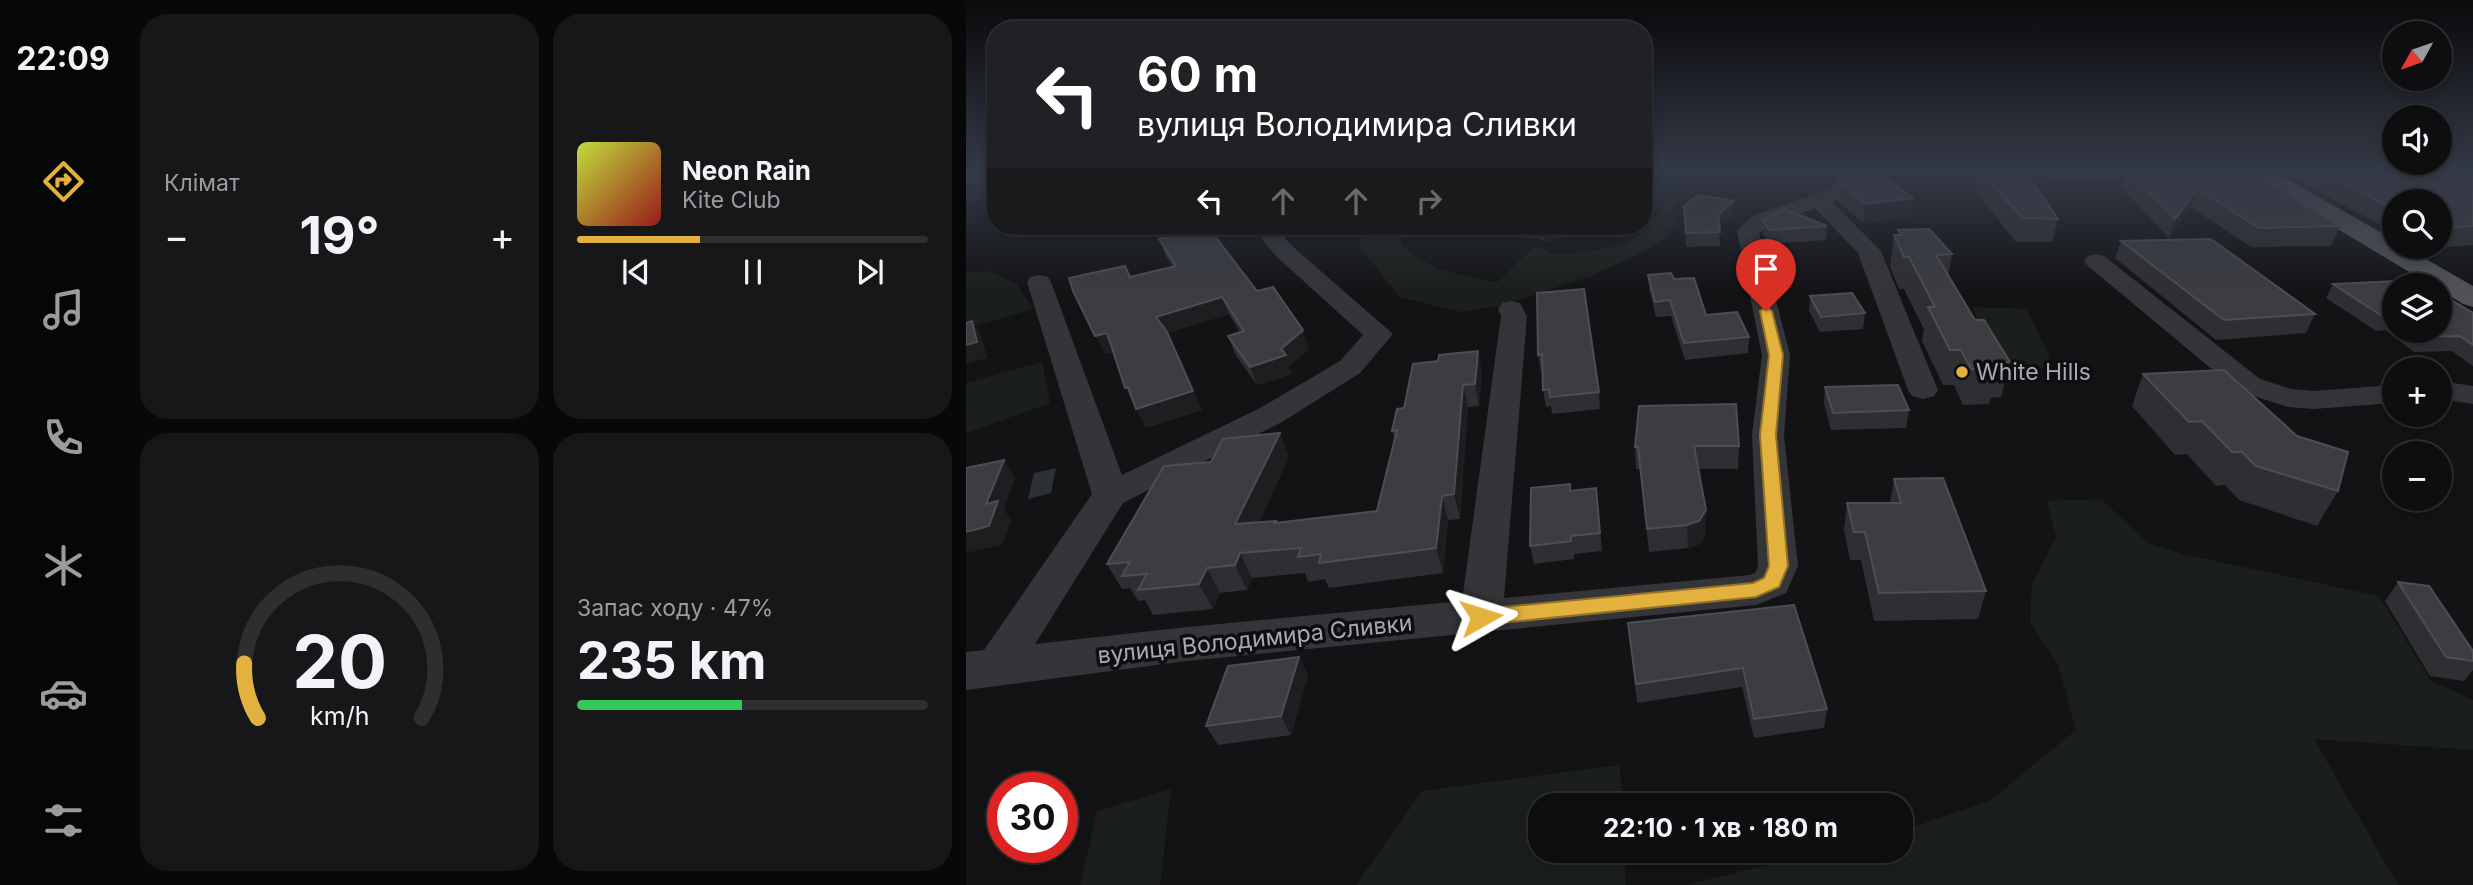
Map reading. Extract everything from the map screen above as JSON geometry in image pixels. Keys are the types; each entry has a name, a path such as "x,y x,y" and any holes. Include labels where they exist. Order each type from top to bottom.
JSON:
{"main road":[{"path":"2330,210 2459,280 2473,298"}],"street":[{"name":"вулиця Володимира Сливки","path":"982,669 1187,644 1756,590 1772,582 1778,566 1768,435 1776,355 1748,231 1760,221 1790,210"},
{"path":"1829,210 1870,251 1923,390"},
{"path":"982,669 1110,495 1271,415 1350,367 1379,334 1284,251 1270,235"},
{"path":"2096,261 2249,385 2288,398 2314,400 2382,395"},
{"path":"1039,282 1110,495"},
{"path":"1481,617 1514,316 1511,309"},
{"path":"2452,392 2473,395"}],"shaded area":[{"path":"1654,210 1673,210 1665,217 1678,220 1666,237 1650,248 1591,276 1500,306 1461,312 1399,297 1359,245 1364,235 1403,235 1401,244 1423,261 1446,271 1497,282 1533,248 1544,249 1552,255 1598,250 1625,242 1637,235 1652,235 1652,220 1658,212"},
{"path":"989,271 1017,284 1033,309 966,329 966,272"},
{"path":"1973,307 2027,309 2055,369 1994,367"},
{"path":"1042,362 1050,403 966,433 966,383"},
{"path":"1056,468 1051,493 1028,499 1034,473"},
{"path":"2101,499 2148,543 2182,554 2379,596 2431,681 2473,700 2473,750 2314,739 2398,885 1686,885 1774,863 1913,863 1913,827 1990,801 2076,730 2058,664 2030,622 2032,585 2056,537 2047,501"},
{"path":"1620,765 1621,793 1528,793 1528,863 1625,863 1626,885 1356,885 1422,791"},
{"path":"1171,789 1160,885 1080,885 1097,811"}],"building":[{"path":"1684,210 1723,210 1718,215 1720,232 1686,233"},
{"path":"1782,210 1787,210 1827,226 1769,230 1763,220"},
{"path":"2015,210 2052,210 2058,219 2022,218"},
{"path":"2166,210 2181,210 2175,219"},
{"path":"2231,210 2314,210 2340,226 2259,228"},
{"path":"2452,210 2473,210 2473,226 2452,228"},
{"path":"1929,229 1952,254 1936,255 1975,320 1984,320 2010,362 1994,362 1998,368 1971,369 1961,350 1950,350 1928,307 1935,307 1909,257 1904,257 1894,235 1902,235 1898,230"},
{"path":"1177,235 1214,235 1257,291 1273,287 1303,330 1281,349 1286,355 1250,367 1228,336 1244,331 1222,297 1156,317 1167,332 1193,391 1136,409 1128,387 1125,388 1107,333 1095,336 1069,278 1125,266 1130,277 1176,266 1159,239"},
{"path":"2211,239 2315,314 2224,320 2121,241"},
{"path":"1671,273 1674,279 1694,278 1706,315 1737,312 1749,337 1684,343 1670,300 1655,302 1648,275"},
{"path":"2382,282 2382,316 2333,284"},
{"path":"1584,289 1599,392 1550,397 1549,389 1543,390 1542,354 1538,355 1537,293"},
{"path":"1852,293 1865,313 1821,317 1810,296"},
{"path":"2452,300 2473,313 2473,345 2460,336 2452,336"},
{"path":"972,321 977,342 966,345 966,323"},
{"path":"1478,351 1475,384 1463,385 1454,494 1442,496 1436,548 1319,563 1321,554 1298,557 1301,548 1240,553 1235,565 1207,568 1199,584 1138,590 1147,574 1122,576 1130,562 1107,564 1164,466 1211,462 1223,439 1280,433 1235,524 1276,521 1275,523 1377,511 1397,430 1392,431 1397,409 1404,408 1413,364 1438,361 1439,355"},
{"path":"2224,370 2297,436 2348,452 2338,491 2256,466 2242,452 2232,452 2202,421 2189,422 2143,374"},
{"path":"1898,385 1909,410 1833,413 1825,387"},
{"path":"1736,404 1739,446 1694,446 1706,510 1699,521 1687,525 1647,529 1638,447 1635,447 1639,406"},
{"path":"1004,460 986,504 998,501 989,526 966,532 966,468"},
{"path":"1943,478 1986,591 1879,593 1865,532 1854,532 1847,503 1901,503 1894,479"},
{"path":"1570,484 1570,491 1596,488 1600,533 1571,536 1571,541 1530,546 1531,488"},
{"path":"2398,582 2429,586 2473,651 2473,661 2446,657"},
{"path":"1794,605 1827,709 1754,719 1743,668 1636,684 1628,623"},
{"path":"1299,657 1281,716 1206,726 1228,666"}],"place":[{"name":"White Hills","path":"1962,372"}],"route":[{"path":"1481,617 1756,590 1772,582 1778,566 1768,435 1776,355 1766,311"}]}
